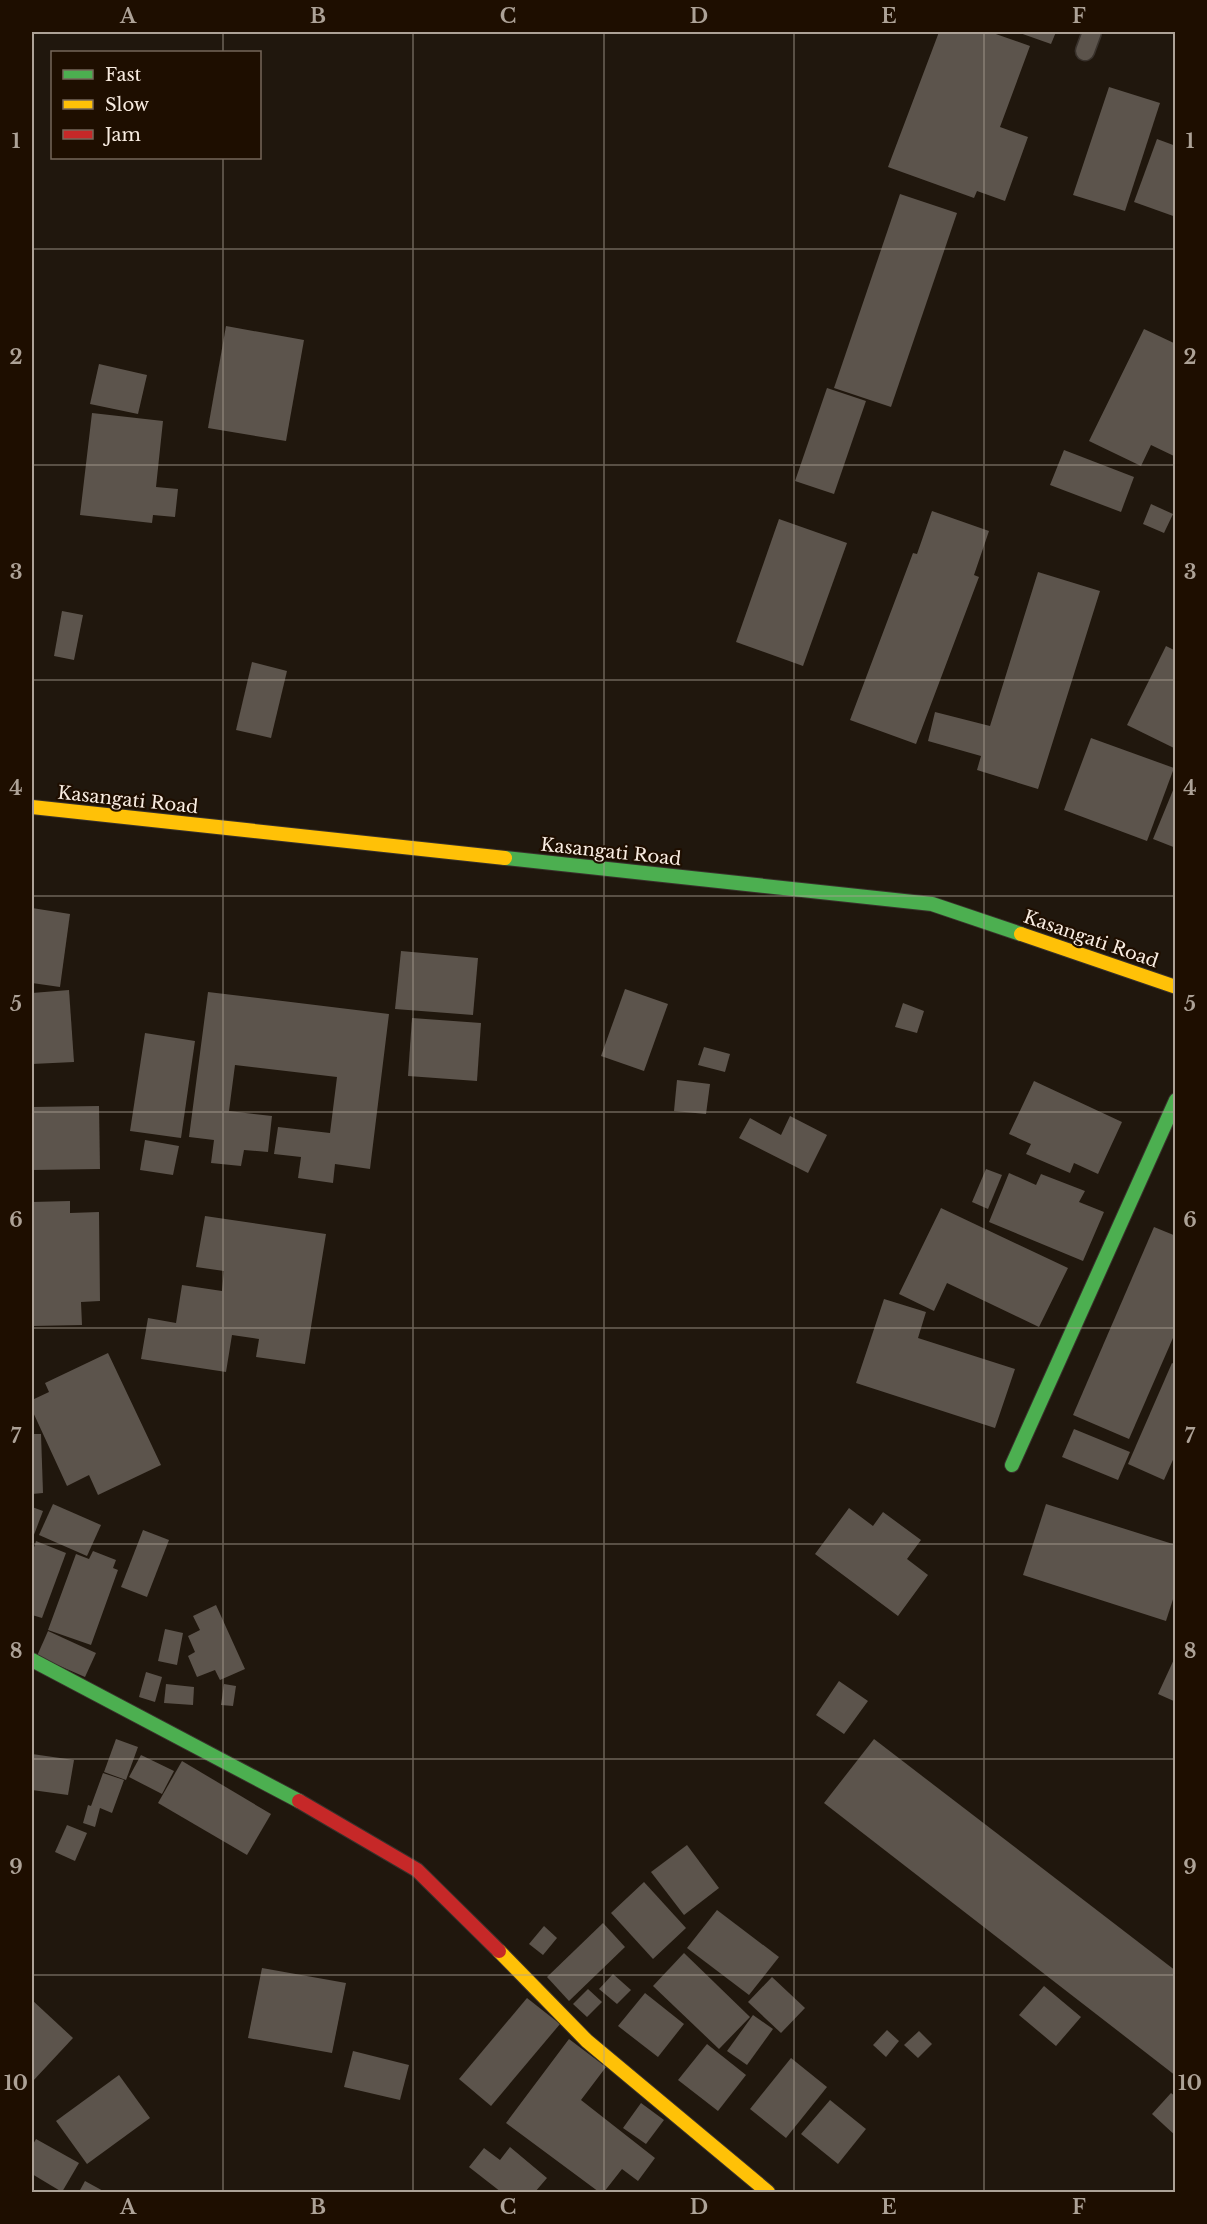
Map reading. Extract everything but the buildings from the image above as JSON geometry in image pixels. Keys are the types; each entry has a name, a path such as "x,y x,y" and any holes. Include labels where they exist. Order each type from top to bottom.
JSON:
{"street":[{"name":"Kasangati Road","path":"32,807 932,904 1176,987"},
{"path":"1012,1465 1176,1100"},
{"path":"32,1660 313,1808 417,1870 587,2041 768,2193"}],"lane":[{"path":"1085,51 1092,32"}],"traffic: fast":[{"path":"505,858 932,904 1021,934"},
{"path":"1012,1465 1176,1100"},
{"path":"32,1660 299,1801"}],"traffic: slow":[{"path":"32,807 505,858"},
{"path":"1021,934 1176,987"},
{"path":"499,1951 587,2041 768,2192"}],"traffic: jam":[{"path":"299,1801 417,1870 499,1951"}]}
